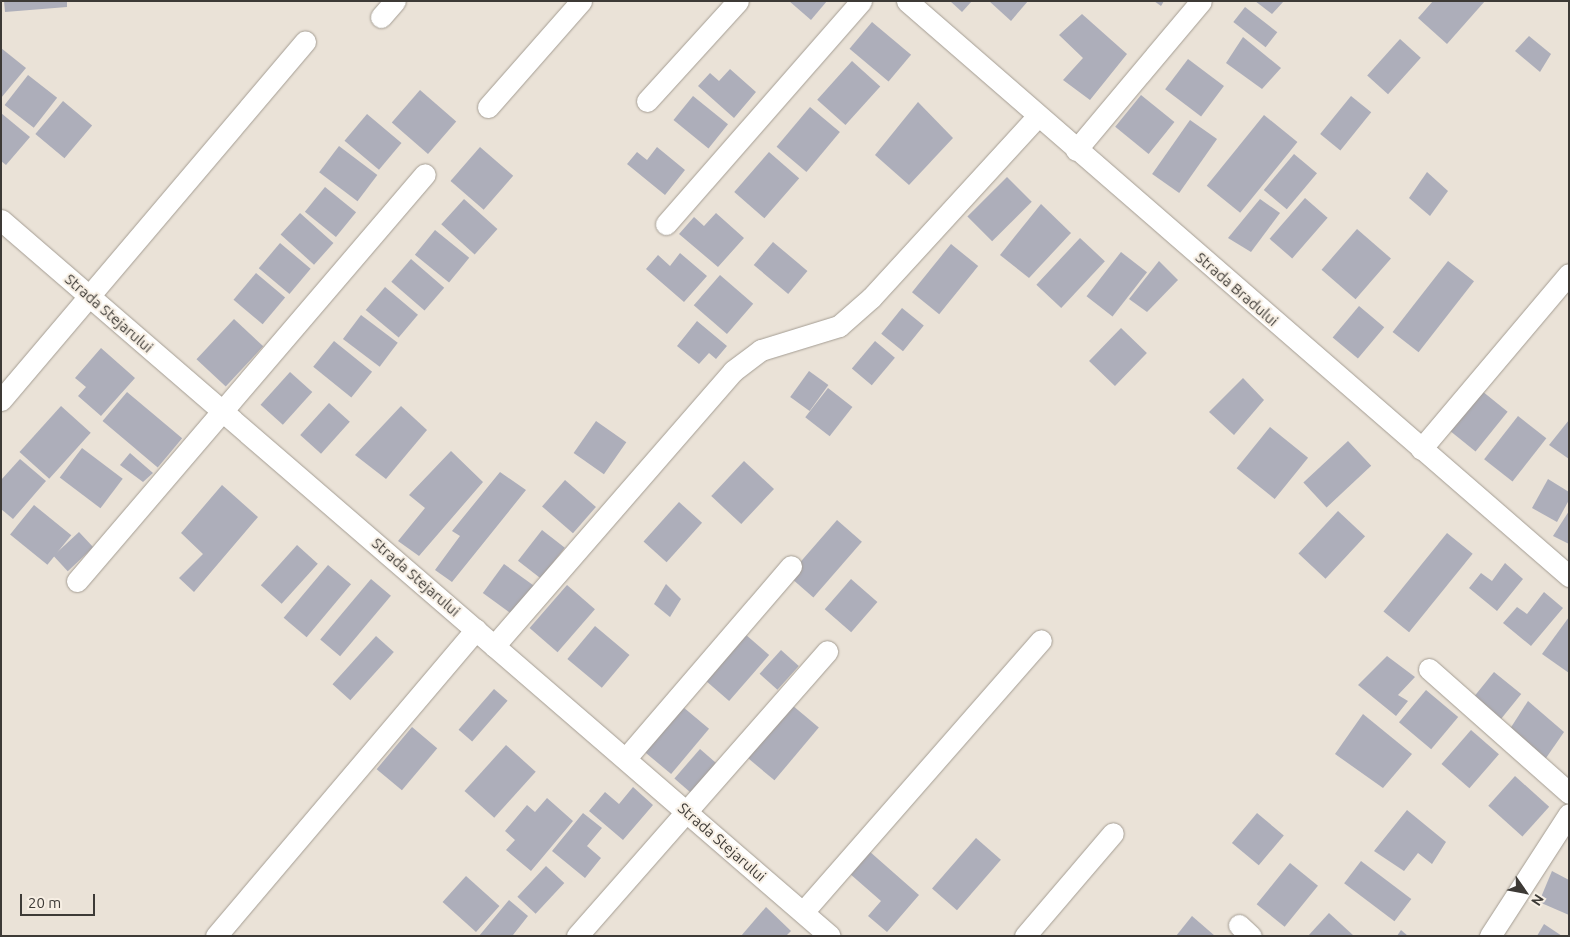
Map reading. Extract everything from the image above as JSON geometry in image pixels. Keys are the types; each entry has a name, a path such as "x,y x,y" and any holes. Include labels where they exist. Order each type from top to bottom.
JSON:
{"street":[{"path":"381,17 395,1"},
{"path":"488,107 581,1"},
{"path":"647,101 738,1"},
{"path":"666,224 861,1"},
{"name":"Strada Bradului","path":"907,1 1076,150 1569,576"},
{"path":"1076,150 1201,1"},
{"path":"1,400 91,297 305,42"},
{"path":"494,646 734,371 761,350 840,326 871,298 1038,116"},
{"path":"77,581 425,174"},
{"name":"Strada Stejarului","path":"1,220 688,811 830,936"},
{"path":"1421,449 1569,274"},
{"path":"626,758 791,566"},
{"path":"216,936 476,629"},
{"path":"803,912 1041,640"},
{"path":"577,936 827,651"},
{"path":"1429,669 1569,793"},
{"path":"1490,936 1569,814"},
{"path":"1025,936 1113,833"}],"building":[{"path":"4,1 67,1 67,7 5,12"},
{"path":"789,1 827,1 811,20"},
{"path":"950,1 972,1 962,12"},
{"path":"989,1 1028,1 1011,21"},
{"path":"1154,1 1164,1 1161,6"},
{"path":"1255,1 1284,1 1272,14"},
{"path":"1433,1 1485,1 1447,44 1418,18"},
{"path":"1245,7 1277,32 1266,47 1233,22"},
{"path":"1082,14 1127,54 1090,100 1063,80 1083,58 1059,35"},
{"path":"872,22 911,55 889,82 850,49"},
{"path":"1529,36 1551,54 1540,72 1515,51"},
{"path":"1243,37 1281,68 1262,89 1226,63"},
{"path":"1400,39 1421,58 1388,94 1367,75"},
{"path":"1,48 26,68 1,98"},
{"path":"1188,59 1224,86 1201,116 1165,89"},
{"path":"852,61 880,86 845,125 817,100"},
{"path":"730,69 756,92 734,118 698,86 710,73 719,81"},
{"path":"28,75 57,98 34,128 5,105"},
{"path":"420,90 456,121 428,154 392,122"},
{"path":"1141,95 1174,122 1149,154 1115,127"},
{"path":"693,96 728,124 708,148 673,120"},
{"path":"1351,96 1371,112 1340,150 1320,134"},
{"path":"63,101 92,125 64,158 35,134"},
{"path":"918,102 953,138 909,185 875,155"},
{"path":"810,107 840,132 806,172 777,147"},
{"path":"1,113 30,137 6,165 1,161"},
{"path":"367,114 401,143 379,170 345,141"},
{"path":"1264,115 1297,142 1240,213 1207,186"},
{"path":"1190,120 1217,139 1179,193 1152,174"},
{"path":"339,146 377,175 357,201 319,172"},
{"path":"480,147 513,176 484,210 450,181"},
{"path":"657,147 685,170 665,195 627,164 637,152 647,160"},
{"path":"769,152 799,178 764,218 734,192"},
{"path":"1294,154 1317,173 1287,209 1264,190"},
{"path":"1427,172 1448,191 1430,216 1409,198"},
{"path":"1007,177 1032,202 992,241 967,217"},
{"path":"325,187 356,212 336,237 305,212"},
{"path":"1305,198 1328,218 1292,258 1270,239"},
{"path":"464,199 497,229 475,254 441,224"},
{"path":"1260,199 1280,213 1251,252 1228,238"},
{"path":"1041,204 1071,233 1029,278 1000,255"},
{"path":"300,213 333,243 314,265 281,235"},
{"path":"716,213 744,238 718,267 679,234 694,217 704,226"},
{"path":"1357,229 1391,259 1356,299 1322,270"},
{"path":"435,230 469,258 449,283 415,255"},
{"path":"1080,238 1105,261 1061,308 1036,285"},
{"path":"773,242 807,271 788,294 754,265"},
{"path":"280,243 311,269 289,294 259,268"},
{"path":"951,244 978,266 939,314 912,292"},
{"path":"1121,252 1147,272 1113,316 1087,296"},
{"path":"680,253 707,276 684,302 646,269 658,255 670,266"},
{"path":"411,259 444,288 425,311 391,282"},
{"path":"1159,261 1178,280 1147,312 1129,299"},
{"path":"1448,261 1474,281 1419,352 1393,332"},
{"path":"256,273 285,297 263,324 234,300"},
{"path":"720,275 753,304 727,334 694,305"},
{"path":"385,287 418,315 399,338 366,310"},
{"path":"1359,306 1384,327 1358,359 1333,337"},
{"path":"902,308 924,326 903,351 881,334"},
{"path":"361,315 398,343 380,367 343,339"},
{"path":"234,319 263,346 226,387 196,359"},
{"path":"697,321 727,346 716,359 709,353 699,364 677,346"},
{"path":"1121,328 1147,353 1115,386 1089,361"},
{"path":"334,341 372,372 351,397 313,367"},
{"path":"875,341 895,358 872,385 852,369"},
{"path":"101,348 135,378 101,416 78,396 86,387 75,378"},
{"path":"809,371 828,385 810,411 790,397"},
{"path":"290,372 312,392 283,425 261,405"},
{"path":"1243,378 1264,400 1234,435 1209,412"},
{"path":"828,388 852,407 830,436 805,417"},
{"path":"1482,391 1508,412 1476,451 1450,431"},
{"path":"127,392 182,438 158,467 103,421"},
{"path":"329,403 350,422 321,454 300,435"},
{"path":"61,406 91,433 49,479 20,452"},
{"path":"401,406 427,430 386,479 355,455"},
{"path":"1518,416 1546,438 1513,482 1484,459"},
{"path":"1569,420 1569,459 1549,445"},
{"path":"596,421 626,442 604,474 574,453"},
{"path":"1270,427 1308,458 1275,499 1237,468"},
{"path":"1348,441 1371,466 1327,507 1303,483"},
{"path":"82,448 123,479 100,508 60,478"},
{"path":"451,451 483,482 419,556 398,541 425,508 409,495"},
{"path":"130,453 153,473 143,482 120,465"},
{"path":"20,459 46,481 13,519 1,509 1,480"},
{"path":"744,461 774,489 741,524 711,496"},
{"path":"500,472 526,490 452,582 435,570 460,536 452,531"},
{"path":"1548,479 1569,492 1569,500 1557,522 1532,508"},
{"path":"565,480 596,507 573,533 542,506"},
{"path":"222,485 258,517 194,592 179,578 203,554 181,533"},
{"path":"679,502 702,523 667,562 644,541"},
{"path":"34,505 71,535 47,565 10,535"},
{"path":"1338,511 1365,536 1326,579 1298,553"},
{"path":"1569,511 1569,544 1553,536"},
{"path":"837,520 862,542 813,597 788,576"},
{"path":"542,530 565,548 541,579 518,561"},
{"path":"79,532 93,547 68,571 53,556"},
{"path":"1447,533 1473,554 1409,632 1383,611"},
{"path":"297,545 318,564 282,604 261,585"},
{"path":"1505,563 1523,579 1497,611 1469,588 1481,573 1492,581"},
{"path":"504,564 534,586 513,615 483,593"},
{"path":"328,565 351,584 307,637 284,618"},
{"path":"371,579 391,596 340,656 320,640"},
{"path":"851,579 877,602 851,632 825,609"},
{"path":"666,584 681,599 670,617 654,604"},
{"path":"567,585 595,609 558,652 530,628"},
{"path":"1544,592 1563,608 1531,646 1503,623 1517,607 1527,614"},
{"path":"1569,617 1569,673 1542,654"},
{"path":"595,626 629,655 602,688 567,659"},
{"path":"745,634 769,655 729,701 705,680"},
{"path":"376,636 394,652 350,700 333,684"},
{"path":"781,650 799,666 777,690 760,674"},
{"path":"1387,656 1415,677 1398,695 1408,701 1396,716 1358,685"},
{"path":"1494,672 1521,694 1499,721 1472,699"},
{"path":"494,689 508,701 472,742 459,730"},
{"path":"1426,690 1458,717 1431,749 1399,722"},
{"path":"1528,701 1564,732 1544,761 1508,732"},
{"path":"792,705 819,727 774,780 748,758"},
{"path":"683,707 709,729 671,774 645,752"},
{"path":"1363,714 1412,754 1383,788 1335,754"},
{"path":"412,727 437,748 402,790 377,769"},
{"path":"1471,730 1499,754 1469,788 1441,764"},
{"path":"506,745 536,772 494,818 465,791"},
{"path":"700,749 722,768 696,797 674,778"},
{"path":"1515,776 1549,807 1522,837 1488,806"},
{"path":"633,787 653,805 623,840 589,811 605,792 619,804"},
{"path":"547,798 573,821 531,871 506,850 515,840 505,831 527,805 535,812"},
{"path":"1407,810 1446,842 1432,864 1418,853 1404,871 1374,851"},
{"path":"583,813 602,828 587,846 601,858 585,878 552,851"},
{"path":"1257,813 1284,835 1259,865 1232,843"},
{"path":"976,838 1001,860 957,910 932,889"},
{"path":"869,851 919,895 887,932 868,916 881,901 849,873"},
{"path":"1361,861 1411,899 1394,921 1344,883"},
{"path":"1290,863 1318,886 1285,927 1257,904"},
{"path":"546,866 564,883 536,914 517,897"},
{"path":"1552,871 1569,880 1569,915 1539,902"},
{"path":"466,876 499,906 476,932 443,902"},
{"path":"509,900 528,916 514,936 479,936"},
{"path":"766,907 791,931 786,936 741,936"},
{"path":"1329,913 1354,936 1308,936"},
{"path":"1192,916 1215,936 1176,936"},
{"path":"1544,924 1562,936 1537,936"},
{"path":"1401,930 1408,936 1397,936"}]}
